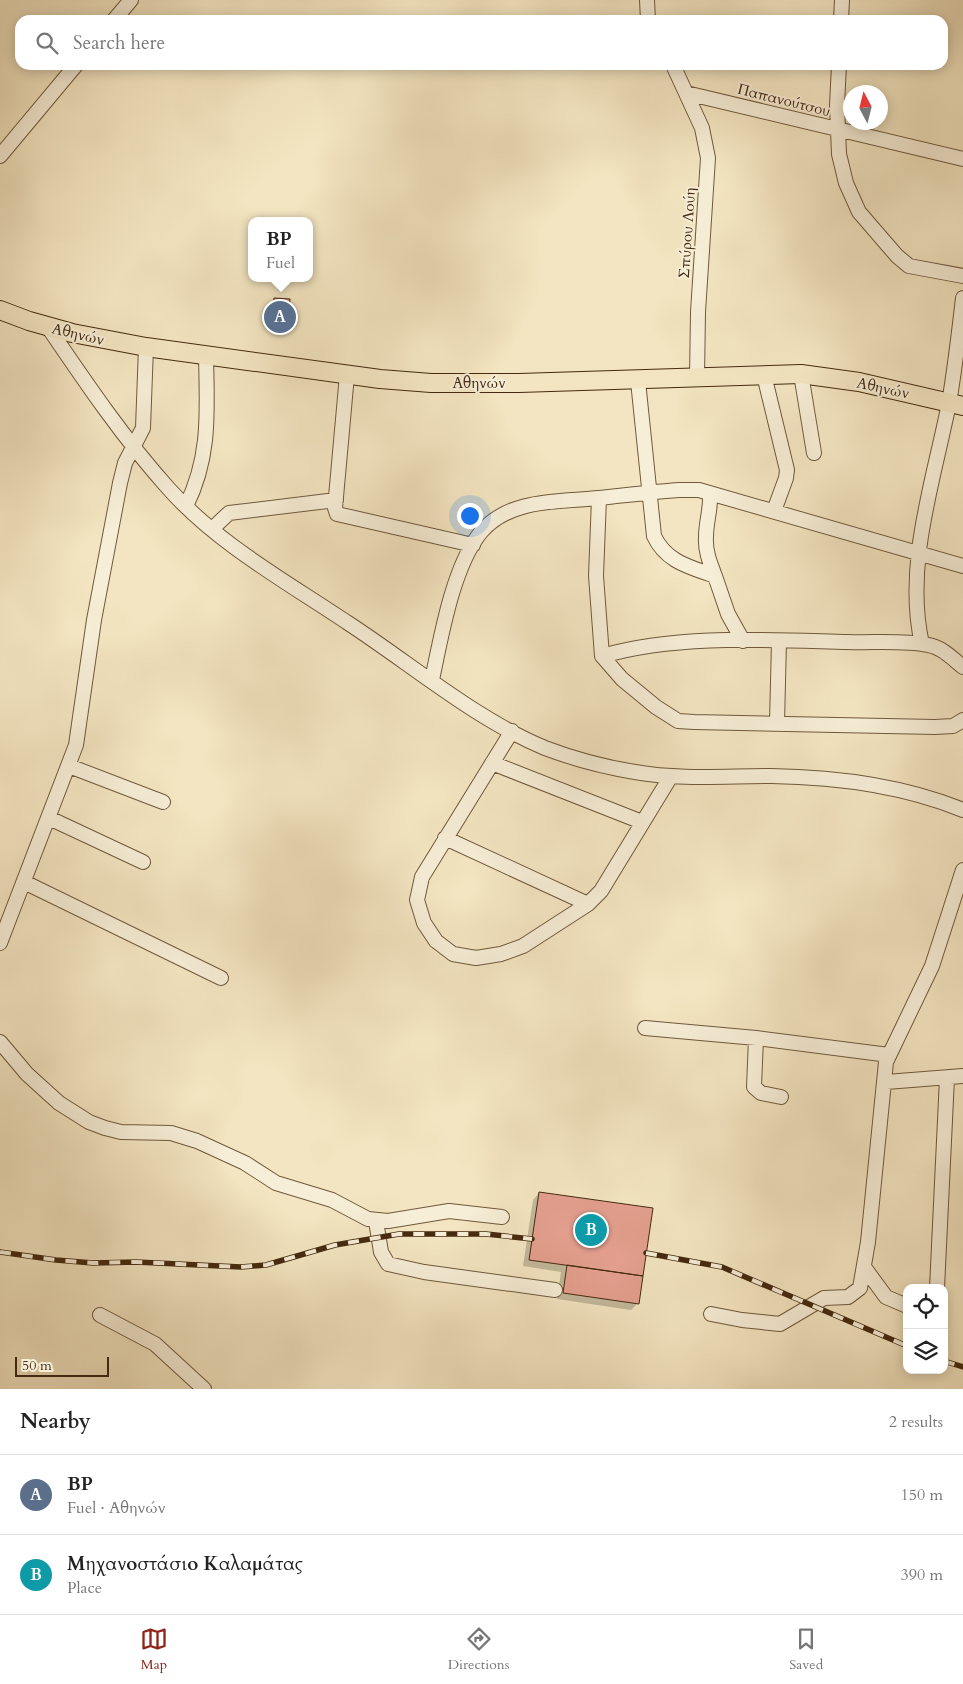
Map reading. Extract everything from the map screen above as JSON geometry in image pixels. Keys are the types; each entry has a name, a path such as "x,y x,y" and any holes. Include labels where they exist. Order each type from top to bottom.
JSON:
{"main road":[{"name":"Αθηνών","path":"0,310 48,327 146,347 348,375 431,383 638,380 801,374 839,379 956,404"}],"street":[{"path":"118,15 130,0"},
{"path":"647,0 648,15"},
{"path":"841,15 842,0"},
{"path":"0,156 72,70"},
{"name":"Σπύρου Λούη","path":"675,70 702,128 708,158 698,312 697,378"},
{"path":"839,70 837,130 840,159 854,203 866,221 897,256 909,266 963,276"},
{"name":"Παπανούτσου","path":"686,93 963,159"},
{"path":"922,644 918,621 920,555 956,404 963,298"},
{"path":"48,327 101,403 169,489 186,506 292,586 453,695 512,731 543,747 578,759 628,771 670,776 793,777 850,781 906,792 963,810"},
{"path":"0,943 69,766 80,724 94,620 120,483 125,463 142,433 145,420 146,347"},
{"path":"186,506 195,487 205,450 206,356"},
{"path":"801,374 814,453"},
{"path":"348,375 336,512 342,516 473,545"},
{"path":"764,375 787,470 774,512"},
{"path":"638,380 653,531 663,552 687,567 715,576"},
{"path":"432,680 453,597 473,545 487,526 512,510 538,504 689,489 710,493 963,566"},
{"path":"710,493 711,512 706,540 709,560 728,614 743,642"},
{"path":"599,498 596,576 602,656 612,669 644,698 678,721 940,727 953,726 963,720"},
{"path":"213,528 229,513 336,500"},
{"path":"602,656 648,645 779,641 922,644 938,648 963,668"},
{"path":"777,723 779,641"},
{"path":"512,731 422,877 417,900 424,923 436,941 453,954 476,958 501,954 523,946 588,904 610,878 670,776"},
{"path":"492,763 642,822"},
{"path":"69,766 163,802"},
{"path":"49,818 143,862"},
{"path":"445,838 588,904"},
{"path":"711,1314 780,1324 824,1298 843,1298 856,1292 861,1286 889,1054 898,1040 932,966 963,870"},
{"path":"24,882 221,978"},
{"path":"645,1028 756,1038 889,1054"},
{"path":"756,1038 754,1088 761,1093 781,1097"},
{"path":"0,1042 44,1090 89,1122 121,1132 171,1133 197,1141 245,1163 276,1183 332,1200 361,1216 376,1221 449,1210 502,1217"},
{"path":"886,1082 963,1076"},
{"path":"937,1284 947,1078"},
{"path":"376,1221 381,1252 388,1264 424,1272 555,1290"},
{"path":"864,1268 886,1297 903,1304"},
{"path":"100,1315 155,1344 204,1389"}],"building":[{"path":"274,298 290,299 288,328 271,327"},
{"path":"539,1192 653,1208 643,1276 529,1260"},
{"path":"567,1265 643,1276 639,1304 563,1293"}],"railway":[{"path":"0,1252 93,1263 136,1262 241,1267 266,1265 335,1245 399,1234 486,1234 532,1239"},
{"path":"646,1253 722,1267 903,1344"},
{"path":"948,1362 963,1367"}],"place":[{"name":"BP","path":"280,317"},
{"name":"Μηχανοστάσιο Καλαμάτας","path":"591,1230"}]}
